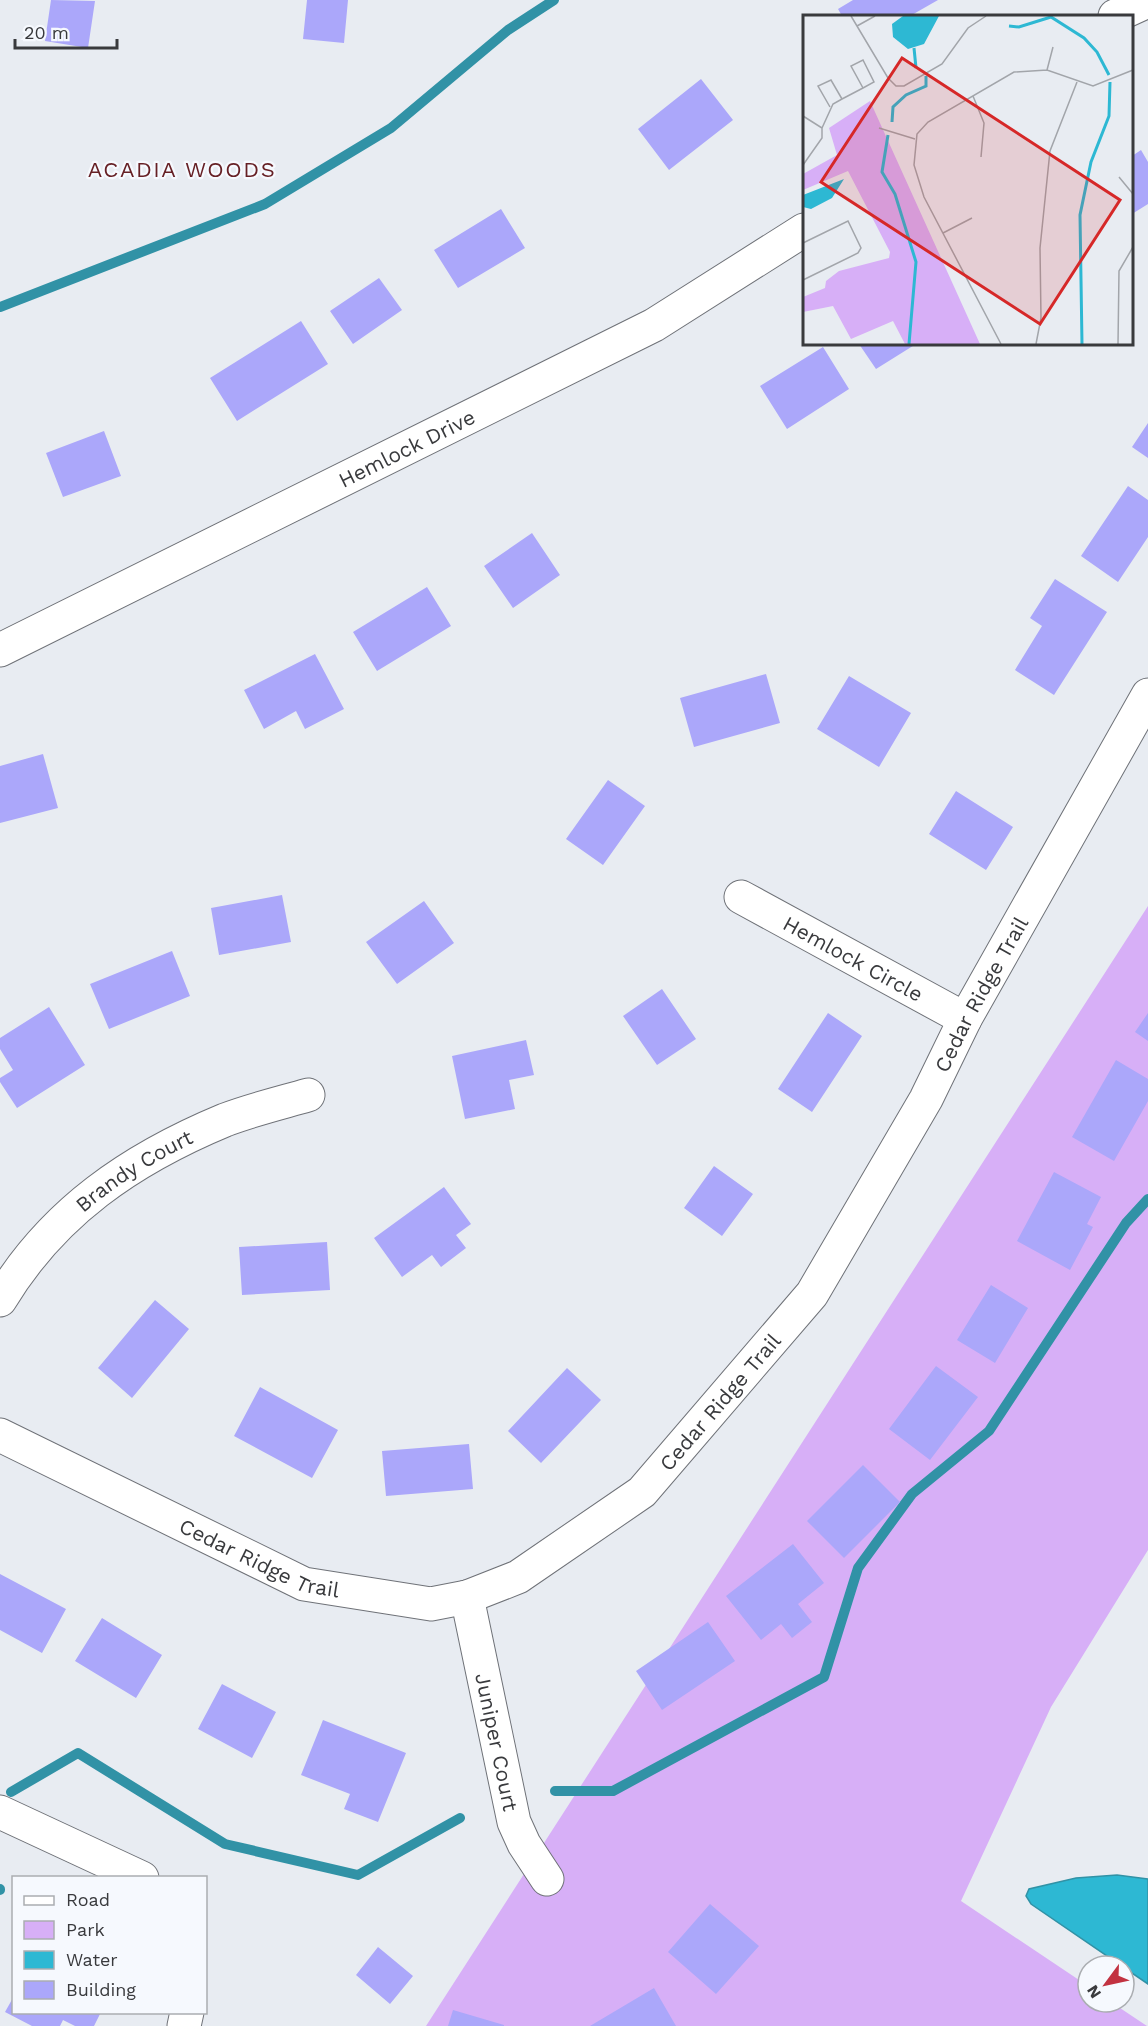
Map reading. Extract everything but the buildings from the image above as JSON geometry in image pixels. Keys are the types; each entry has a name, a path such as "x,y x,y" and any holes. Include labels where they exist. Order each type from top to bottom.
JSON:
{"street":[{"path":"1117,15 1148,1"},
{"name":"Hemlock Drive","path":"0,650 654,325 803,231"},
{"name":"Cedar Ridge Trail","path":"0,1435 304,1584 431,1604 467,1597 518,1577 642,1492 812,1294 926,1099 965,1019 1148,695"},
{"name":"Hemlock Circle","path":"741,897 965,1019"},
{"name":"Brandy Court","path":"0,1300 36,1250 69,1214 114,1178 162,1150 226,1120 308,1095"},
{"name":"Juniper Court","path":"467,1597 514,1822 524,1844 547,1879"},
{"path":"0,1812 138,1876"}],"green space":[{"path":"1148,906 1148,1550 1051,1707 961,1901 1076,1978 1076,2014 1129,2014 1147,2026 426,2026"}],"water":[{"path":"1117,1875 1148,1879 1148,1984 1136,1976 1136,1954 1104,1954 1031,1904 1026,1896 1029,1889 1076,1878"}],"waterway":[{"path":"0,307 265,204 391,128 508,30 554,0"},
{"path":"555,1791 613,1791 824,1677 858,1568 912,1494 989,1431 1126,1223 1148,1199"},
{"path":"11,1792 78,1753 225,1844 358,1875 460,1818"}],"district":[{"name":"ACADIA WOODS","path":"182,169"}]}
